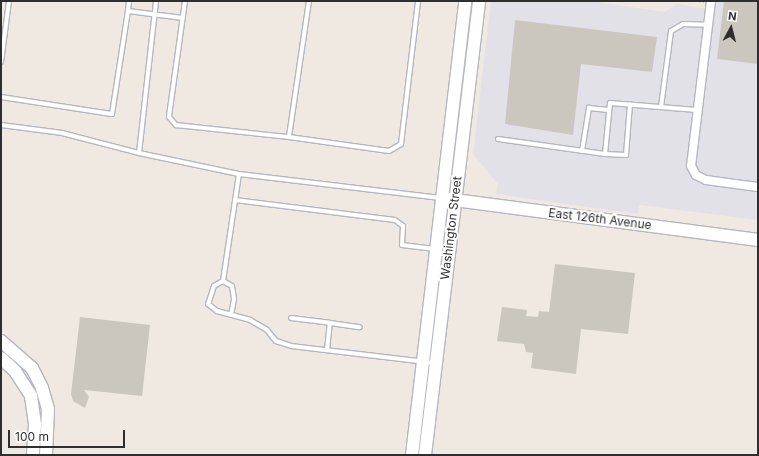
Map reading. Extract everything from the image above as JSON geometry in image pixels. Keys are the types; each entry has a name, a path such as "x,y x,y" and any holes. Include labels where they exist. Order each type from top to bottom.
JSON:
{"main road":[{"name":"Washington Street","path":"412,455 465,1"},
{"name":"Washington Street","path":"425,455 479,1"},
{"name":"East 126th Avenue","path":"442,198 758,240"},
{"path":"1,341 27,363 42,388 49,421 46,455"},
{"path":"1,358 15,371 30,396 35,421 32,455"}],"street":[{"path":"708,2 708,25 691,160 696,175 711,181 758,187"},
{"path":"15,371 27,363"},
{"path":"35,421 49,421"}],"lane":[{"path":"1,62 9,1"},
{"path":"1,97 112,114 129,1"},
{"path":"139,153 156,1"},
{"path":"185,1 169,117 176,125 289,137 389,151 401,144 418,1"},
{"path":"289,137 309,1"},
{"path":"128,11 183,18"},
{"path":"661,107 671,30 684,24 708,25"},
{"path":"605,154 610,103 697,110"},
{"path":"498,139 605,154 626,155 630,104"},
{"path":"582,151 589,108 609,110"},
{"path":"1,125 62,133 139,153 239,174 442,198"},
{"path":"223,281 239,174"},
{"path":"235,200 395,220 403,226 402,245 436,249"},
{"path":"223,281 214,286 208,304 217,311 250,320 267,330 276,341 423,364 436,363"},
{"path":"223,281 232,286 234,299 231,315"},
{"path":"291,318 360,326"},
{"path":"326,350 330,323"}],"path":[{"path":"698,1 708,2"}],"shaded area":[{"path":"491,1 590,1 664,12 677,4 713,10 714,1 758,1 758,220 639,205 638,214 496,194 498,184 473,154"}],"building":[{"path":"724,1 758,1 758,64 717,59"},
{"path":"515,20 657,37 652,72 581,64 573,135 505,124"},
{"path":"555,264 635,273 628,334 581,329 576,374 531,368 533,353 526,352 524,344 497,341 502,307 527,310 526,316 538,317 539,311 549,312"},
{"path":"80,317 150,325 142,396 84,390 89,397 85,408 73,401 71,394"}]}
